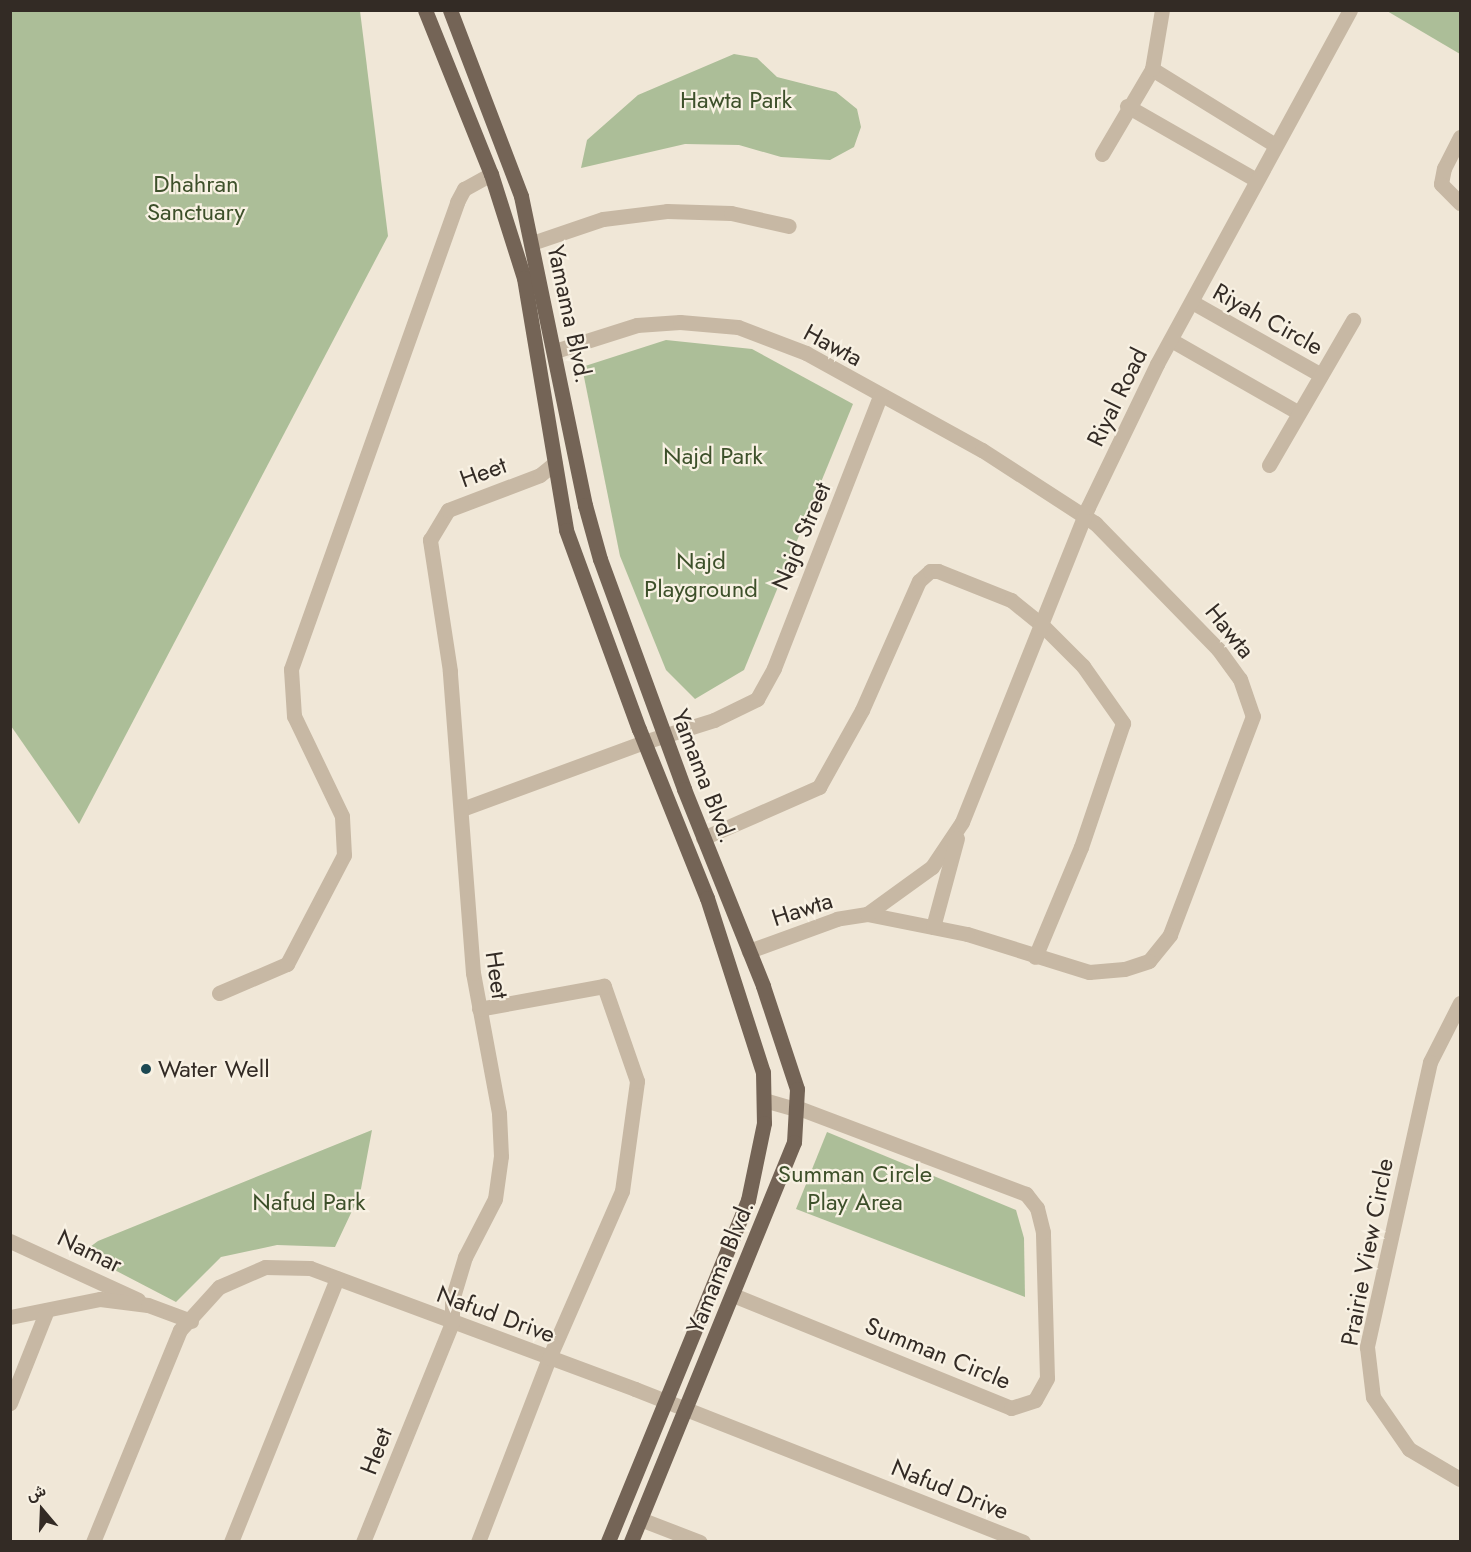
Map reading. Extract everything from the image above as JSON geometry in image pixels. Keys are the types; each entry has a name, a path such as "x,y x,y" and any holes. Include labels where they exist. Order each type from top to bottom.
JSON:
{"main road":[{"name":"Yamama Blvd.","path":"425,10 491,174 524,278 566,530 644,742 707,898 763,1072 761,1147 748,1200 608,1542"},
{"name":"Yamama Blvd.","path":"450,10 521,196 594,537 703,838 749,951 797,1089 794,1142 631,1542"}],"street":[{"path":"1102,154 1127,106 1152,69 1162,10"},
{"name":"Riyal Road","path":"933,927 962,822 1084,515 1171,340 1350,10"},
{"path":"1152,69 1275,145"},
{"path":"1127,106 1256,180"},
{"path":"1461,137 1444,168 1441,184 1461,202"},
{"path":"219,993 287,964 344,855 342,816 294,716 291,669 457,202 464,189 491,174"},
{"path":"532,243 603,219 667,211 732,213 789,226"},
{"name":"Riyah Circle","path":"1192,302 1321,375"},
{"name":"Riyah Circle","path":"1269,465 1353,320"},
{"name":"Hawta","path":"555,351 596,341 637,325 680,322 738,327 806,353 880,396 982,450 1084,515 1114,539 1218,649 1240,679 1253,716 1170,935 1149,961 1124,969 1089,972 933,927 867,914 837,919 749,951"},
{"path":"1171,340 1299,413"},
{"name":"Najd Street","path":"462,809 644,742 714,720 757,699 774,668 880,396"},
{"name":"Heet","path":"363,1542 452,1323 452,1300 465,1257 495,1199 501,1156 499,1113 479,1009 464,882 462,809 450,671 430,540 448,510 540,475 555,463"},
{"path":"703,838 819,787 862,710 924,575 938,571 1011,600 1042,625 1083,666 1123,723 1081,847 1035,957"},
{"name":"Riyal Road","path":"867,914 932,867 962,822"},
{"path":"478,1542 549,1358 622,1191 637,1081 604,986 479,1009"},
{"name":"Prairie View Circle","path":"1461,1003 1430,1062 1367,1347 1373,1397 1409,1449 1461,1479"},
{"name":"Summan Circle","path":"733,1296 1011,1408 1035,1400 1047,1378 1043,1232 1037,1208 1026,1194 796,1108 764,1100"},
{"name":"Namar","path":"10,1241 148,1305 190,1320"},
{"name":"Nafud Drive","path":"93,1542 180,1330 219,1287 265,1267 310,1268 686,1409 990,1535 1023,1542"},
{"path":"231,1542 337,1278"},
{"name":"Namar","path":"10,1317 100,1299 148,1305"},
{"path":"10,1403 47,1310"},
{"path":"640,1519 700,1542"}],"green space":[{"name":"Dhahran Sanctuary","path":"10,11 360,11 388,236 79,824 11,726"},
{"path":"1387,11 1460,11 1460,54"},
{"name":"Hawta Park","path":"734,54 757,58 777,77 836,92 857,109 861,127 854,147 830,160 781,157 739,145 685,144 581,168 587,140 638,95"},
{"name":"Najd Park","path":"666,340 752,349 853,404 744,670 695,699 666,670 620,556 582,367"},
{"name":"Nafud Park","path":"372,1130 360,1194 335,1247 277,1245 221,1257 176,1302 82,1253 98,1241"},
{"name":"Summan Circle Play Area","path":"827,1132 1016,1210 1024,1238 1025,1297 796,1209"}],"place":[{"name":"Water Well","path":"146,1069"}],"park label":[{"name":"Najd Playground","path":"701,575"}]}
